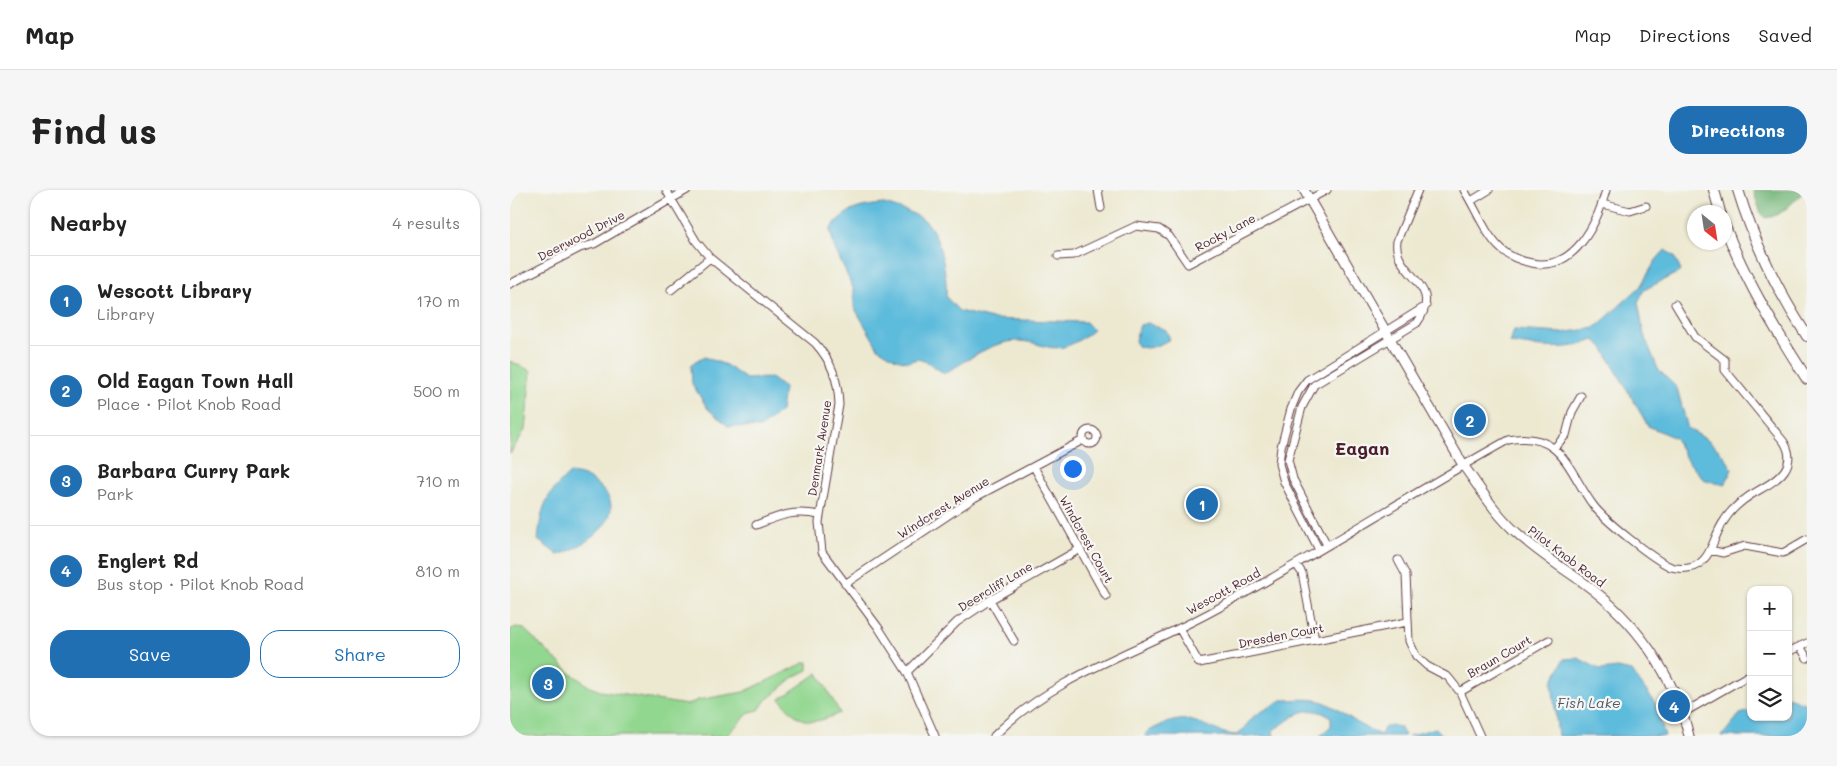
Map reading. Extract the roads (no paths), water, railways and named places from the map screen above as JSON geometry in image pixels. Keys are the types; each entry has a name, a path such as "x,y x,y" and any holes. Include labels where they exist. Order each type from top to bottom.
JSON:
{"highway":[{"path":"1714,190 1718,205"},
{"path":"1738,190 1758,247 1782,297 1807,336"},
{"path":"1732,244 1762,308 1807,379"}],"main road":[{"name":"Pilot Knob Road","path":"1304,190 1463,465 1490,503 1515,532 1541,554 1607,602 1631,626 1655,657 1683,713 1689,736"}],"street":[{"name":"Denmark Avenue","path":"666,190 696,241 710,258 814,343 826,355 834,369 839,387 839,405 819,522 822,552 878,627 908,672 935,736"},
{"name":"Deerwood Drive","path":"510,284 580,248 594,244 687,190"},
{"path":"1098,190 1101,208"},
{"name":"Rocky Lane","path":"1058,256 1074,255 1136,226 1159,229 1168,236 1188,264 1327,190"},
{"path":"1327,545 1293,479 1288,460 1302,407 1314,385 1417,323 1426,306 1424,290 1399,257 1396,249 1397,241 1418,190"},
{"path":"1464,190 1492,238 1502,250 1519,261 1541,265 1559,263 1573,254 1592,225 1606,190"},
{"path":"1471,201 1489,190"},
{"path":"1602,204 1630,211 1646,206"},
{"path":"671,290 710,258"},
{"path":"1581,396 1572,412 1566,435 1554,448 1566,460 1598,512 1664,563 1676,568 1687,569 1702,562 1710,550 1720,526 1732,510 1751,494 1778,479 1784,473 1789,459 1784,442 1726,370 1725,360 1695,336 1675,304"},
{"path":"1319,550 1281,474 1280,447 1298,392 1307,380 1426,306"},
{"name":"Wescott Road","path":"994,736 1041,698 1076,678 1213,612 1508,440 1534,439 1554,448"},
{"name":"Windcrest Avenue","path":"845,584 974,498 1084,440"},
{"name":"Windcrest Court","path":"1034,467 1106,596"},
{"path":"756,525 786,513 820,514"},
{"path":"1710,550 1723,553 1744,546 1783,553 1807,539"},
{"name":"Deercliff Lane","path":"908,672 957,622 990,600 1080,549"},
{"path":"1398,560 1406,574 1409,641 1416,656 1427,666 1448,677 1460,692 1480,736"},
{"path":"1296,564 1302,574 1315,640"},
{"path":"990,600 1014,641"},
{"name":"Dresden Court","path":"1179,628 1199,663 1407,622"},
{"name":"Braun Court","path":"1460,692 1549,640"},
{"path":"1792,650 1804,644 1807,658"},
{"path":"1683,713 1748,676"}],"water":[{"path":"884,204 915,215 930,226 939,244 942,256 946,279 946,297 959,311 992,319 1086,322 1093,330 1078,341 1056,348 1017,341 995,345 945,373 923,360 908,362 896,359 878,348 854,307 854,290 835,249 830,230 841,217 853,210"},
{"path":"1665,250 1674,256 1681,271 1644,290 1638,302 1644,335 1658,369 1677,388 1688,429 1714,445 1732,469 1725,485 1704,480 1686,459 1675,438 1648,426 1602,346 1594,340 1584,344 1563,347 1542,347 1510,343 1514,330 1562,333 1595,328 1640,287 1656,260"},
{"path":"1148,323 1166,330 1170,339 1150,348 1137,346 1135,340 1140,325"},
{"path":"704,357 726,365 746,379 771,378 784,388 781,411 760,428 728,426 708,409 692,384 691,365"},
{"path":"570,473 587,478 601,488 609,499 611,509 608,520 591,538 580,546 558,555 538,540 539,528 546,502"},
{"name":"Fish Lake","path":"1578,658 1601,670 1617,668 1632,671 1655,703 1665,736 1558,736 1552,682 1564,659"},
{"path":"1792,698 1807,704 1807,736 1722,736 1740,714 1747,712 1747,721 1792,721"},
{"path":"1310,699 1321,701 1373,732 1381,735 1384,728 1391,725 1400,727 1405,736 1320,736 1331,726 1331,717 1314,711 1307,711 1273,730 1274,736 1145,736 1146,733 1161,725 1183,720 1238,735 1254,716 1282,700"},
{"path":"1436,728 1443,736 1408,736"}],"place":[{"name":"Old Eagan Town Hall","path":"1470,420"},
{"name":"Wescott Library","path":"1202,504"},
{"name":"Barbara Curry Park","path":"548,683"},
{"name":"Englert Rd","path":"1674,706"}],"district":[{"name":"Eagan","path":"1362,448"}]}
